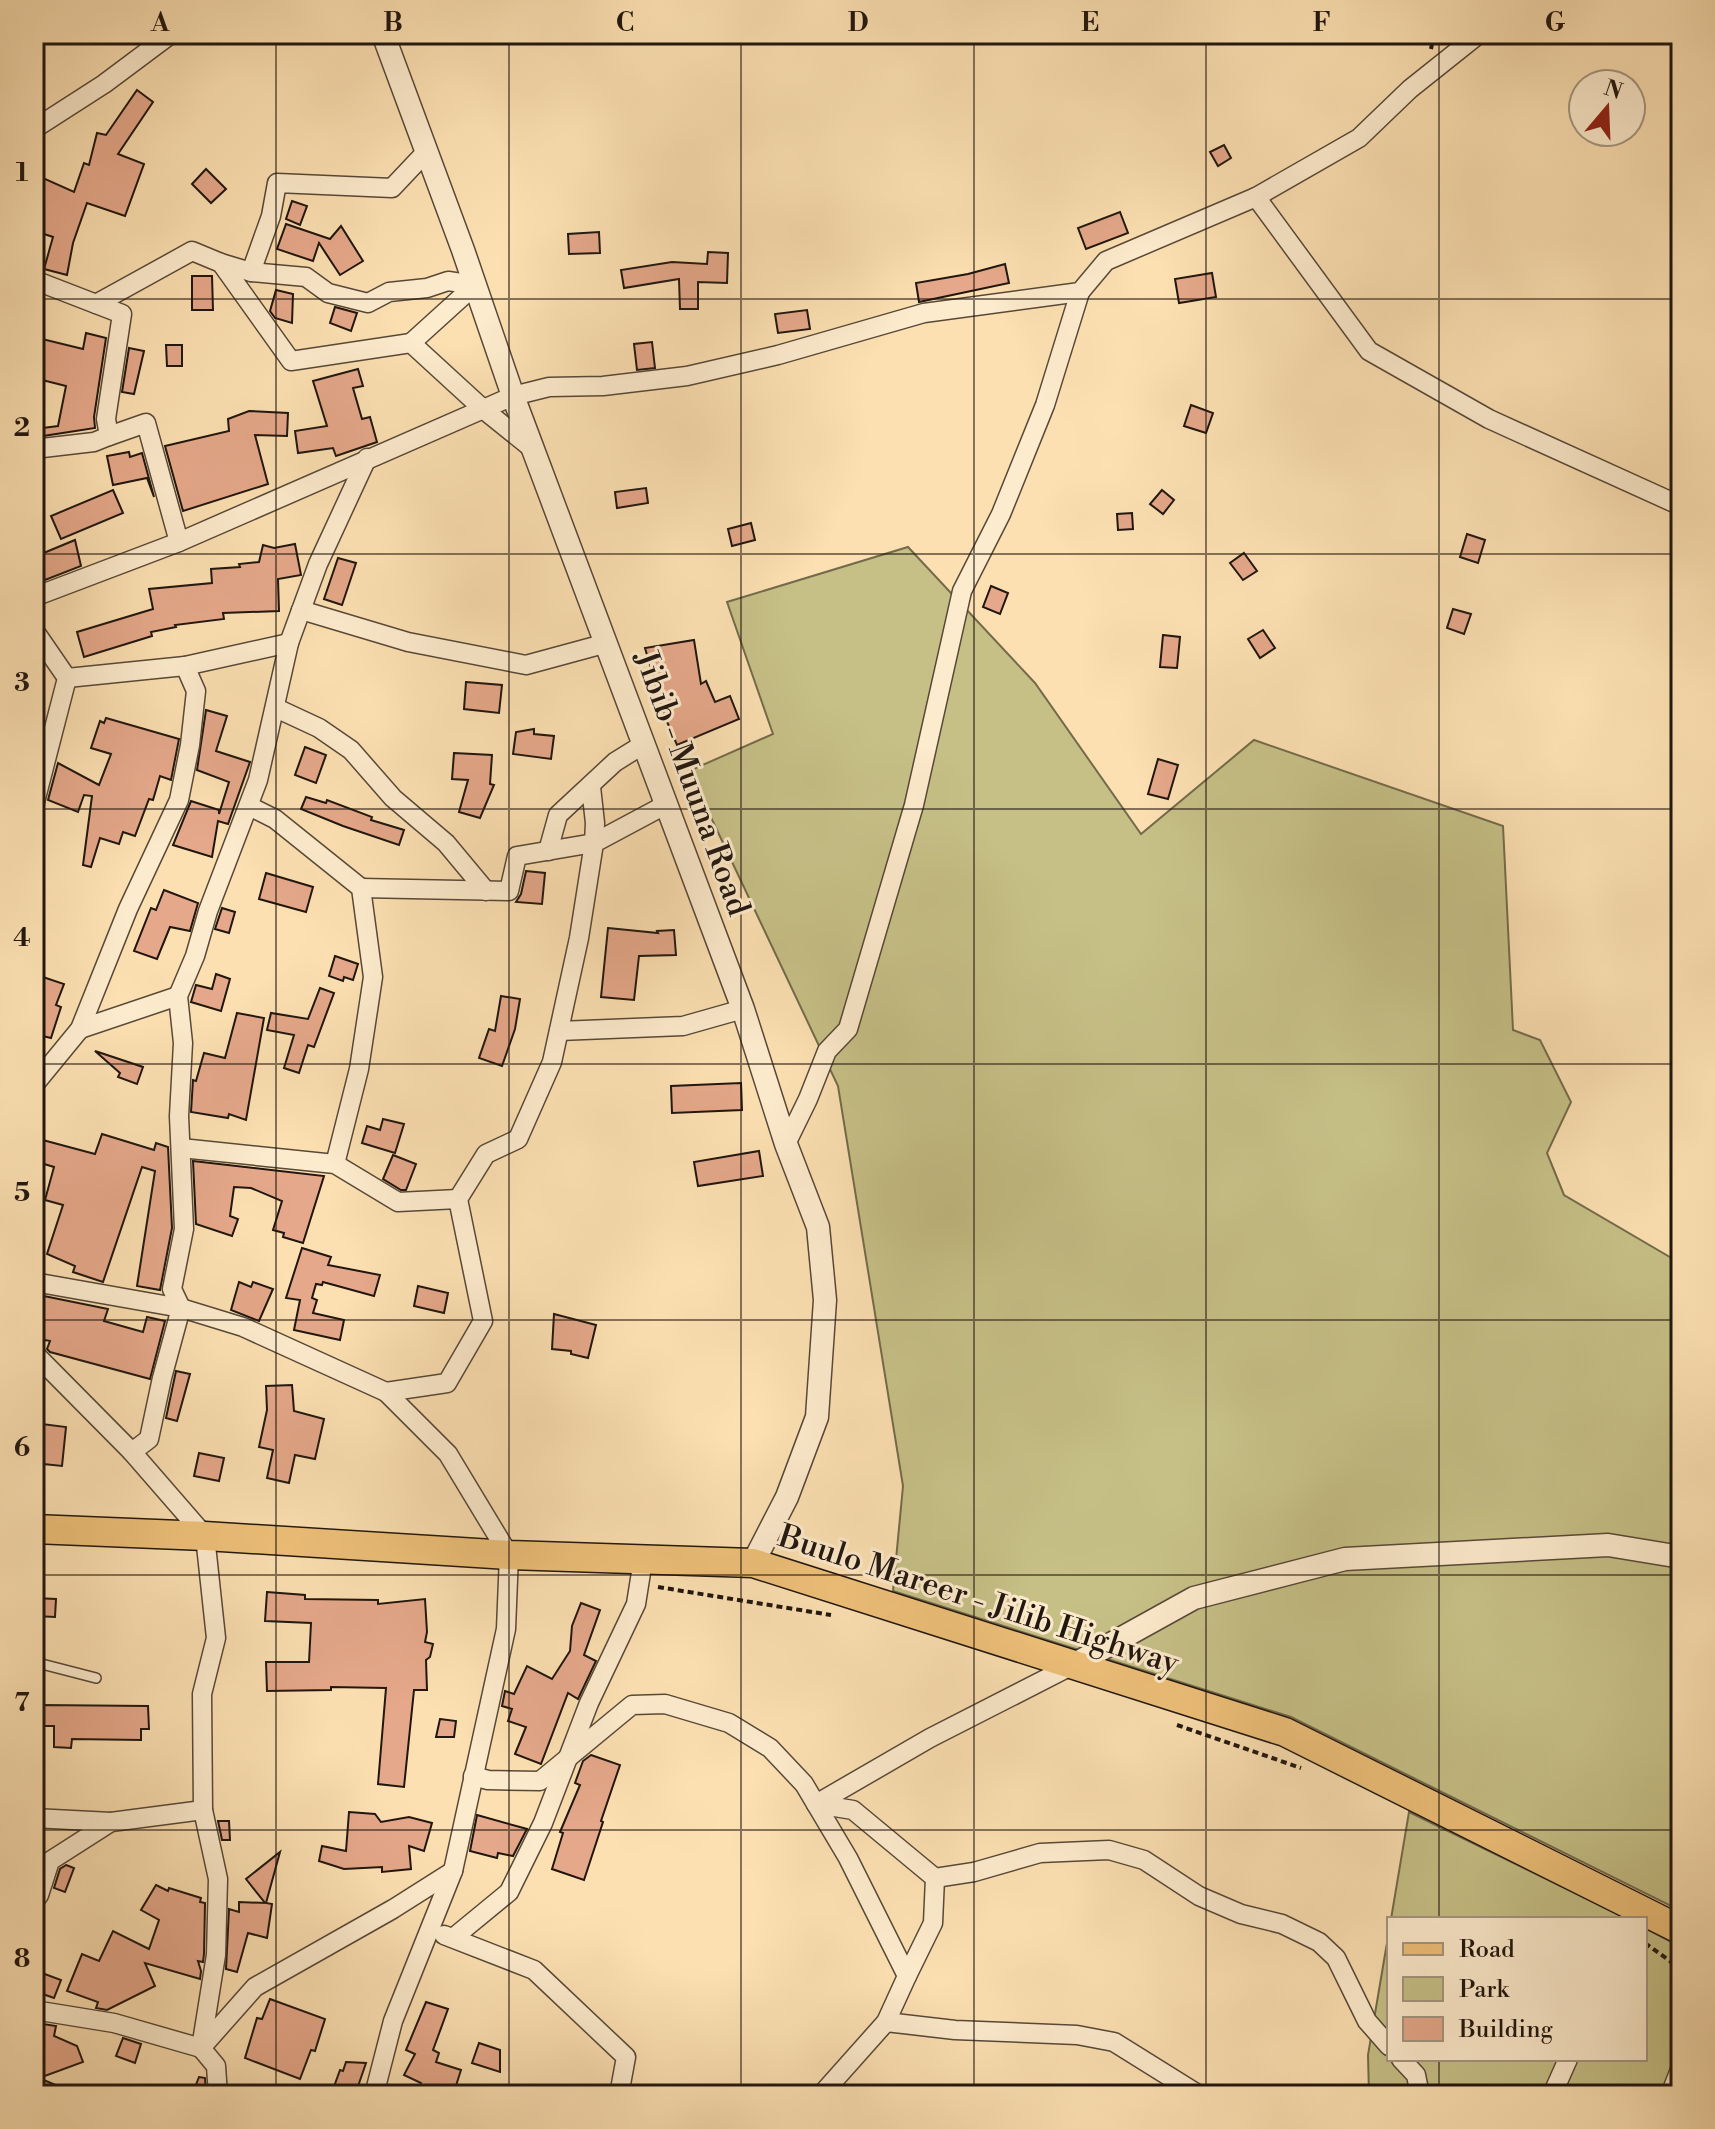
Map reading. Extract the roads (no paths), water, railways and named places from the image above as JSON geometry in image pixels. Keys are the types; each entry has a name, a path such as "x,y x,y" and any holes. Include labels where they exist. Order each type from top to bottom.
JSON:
{"main road":[{"name":"Buulo Mareer - Jilib Highway","path":"34,1529 509,1555 753,1563 1285,1732 1619,1909 1643,1917"},
{"name":"Buulo Mareer - Jilib Highway","path":"1647,1918 1681,1930"}],"street":[{"path":"34,129 104,84 171,34"},
{"name":"Jibib - Muuna Road","path":"383,34 513,396 743,1009 786,1144 818,1227 825,1300 817,1417 787,1497 753,1563"},
{"path":"786,1144 827,1051 848,1029 914,805 962,591 1001,514 1045,405 1080,292 1106,261 1256,197 1359,138 1410,89 1479,34"},
{"path":"251,272 271,216 277,183 392,188 427,151"},
{"path":"1256,197 1369,351 1489,419 1681,506"},
{"path":"96,304 192,251 251,272 306,277 328,293 368,303 389,292 427,288 448,281 475,285"},
{"path":"221,263 291,361 411,343 475,285"},
{"path":"34,280 122,314 106,419 109,436"},
{"path":"34,597 179,542 513,396 549,387 603,386 687,376 778,355 924,313 1080,292"},
{"path":"411,343 483,409 534,450"},
{"path":"34,449 94,442 146,423 179,542"},
{"path":"132,1452 149,1439 181,1308 172,1289 184,1229 179,1116 183,1043 178,996 249,806 276,708 289,643 318,564 367,458"},
{"path":"301,610 408,642 526,665 607,643"},
{"path":"34,630 67,678 34,806"},
{"path":"67,678 185,666 289,643"},
{"path":"34,1085 80,1029 128,909 179,800 196,691 185,666"},
{"path":"276,708 319,728 351,750 393,798 446,843 486,891"},
{"path":"548,851 558,815 615,762 644,744"},
{"path":"386,1392 447,1383 483,1321 458,1199 486,1154 518,1139 552,1062 579,938 594,843 591,787"},
{"path":"249,806 275,819 361,888 509,891 517,856 594,843 667,804"},
{"path":"335,1164 359,1069 373,977 361,888"},
{"path":"80,1029 178,996"},
{"path":"559,1031 683,1026 743,1009"},
{"path":"181,1148 335,1164 398,1202 458,1199"},
{"path":"34,1282 181,1308 243,1327 386,1392 448,1454 509,1555 506,1629 453,1871 393,2021 374,2095"},
{"path":"34,1353 132,1452 205,1536 216,1638 202,1694 203,1810 218,1879 216,1955 201,2048"},
{"path":"816,1804 930,1738 1073,1665 1194,1598 1345,1559 1608,1545 1681,1557"},
{"path":"453,1938 509,1892 543,1823 589,1703 636,1604 643,1560"},
{"path":"473,1776 488,1780 540,1781 632,1705 665,1704 729,1723 770,1748 804,1784 848,1858 907,1976"},
{"path":"816,1804 853,1810 935,1878 974,1872 1040,1853 1109,1850 1144,1860 1199,1896 1241,1914 1282,1924 1319,1942 1336,1958 1367,2021 1387,2044"},
{"path":"34,1818 111,1822 203,1810"},
{"path":"34,1901 39,1895 50,1861 111,1822"},
{"path":"201,2048 255,1987 393,1909 453,1871"},
{"path":"821,2095 886,2022 933,1923 935,1878"},
{"path":"430,1929 534,1970 626,2057 619,2095"},
{"path":"34,2010 114,2023 201,2048 216,2066 218,2095"},
{"path":"886,2022 955,2030 1077,2035 1114,2042 1199,2095"},
{"path":"1403,2061 1416,2075 1420,2095"},
{"path":"1552,2095 1567,2061"},
{"path":"1670,2095 1681,2067"}],"lane":[{"path":"34,1662 36,1665 96,1678"}]}
